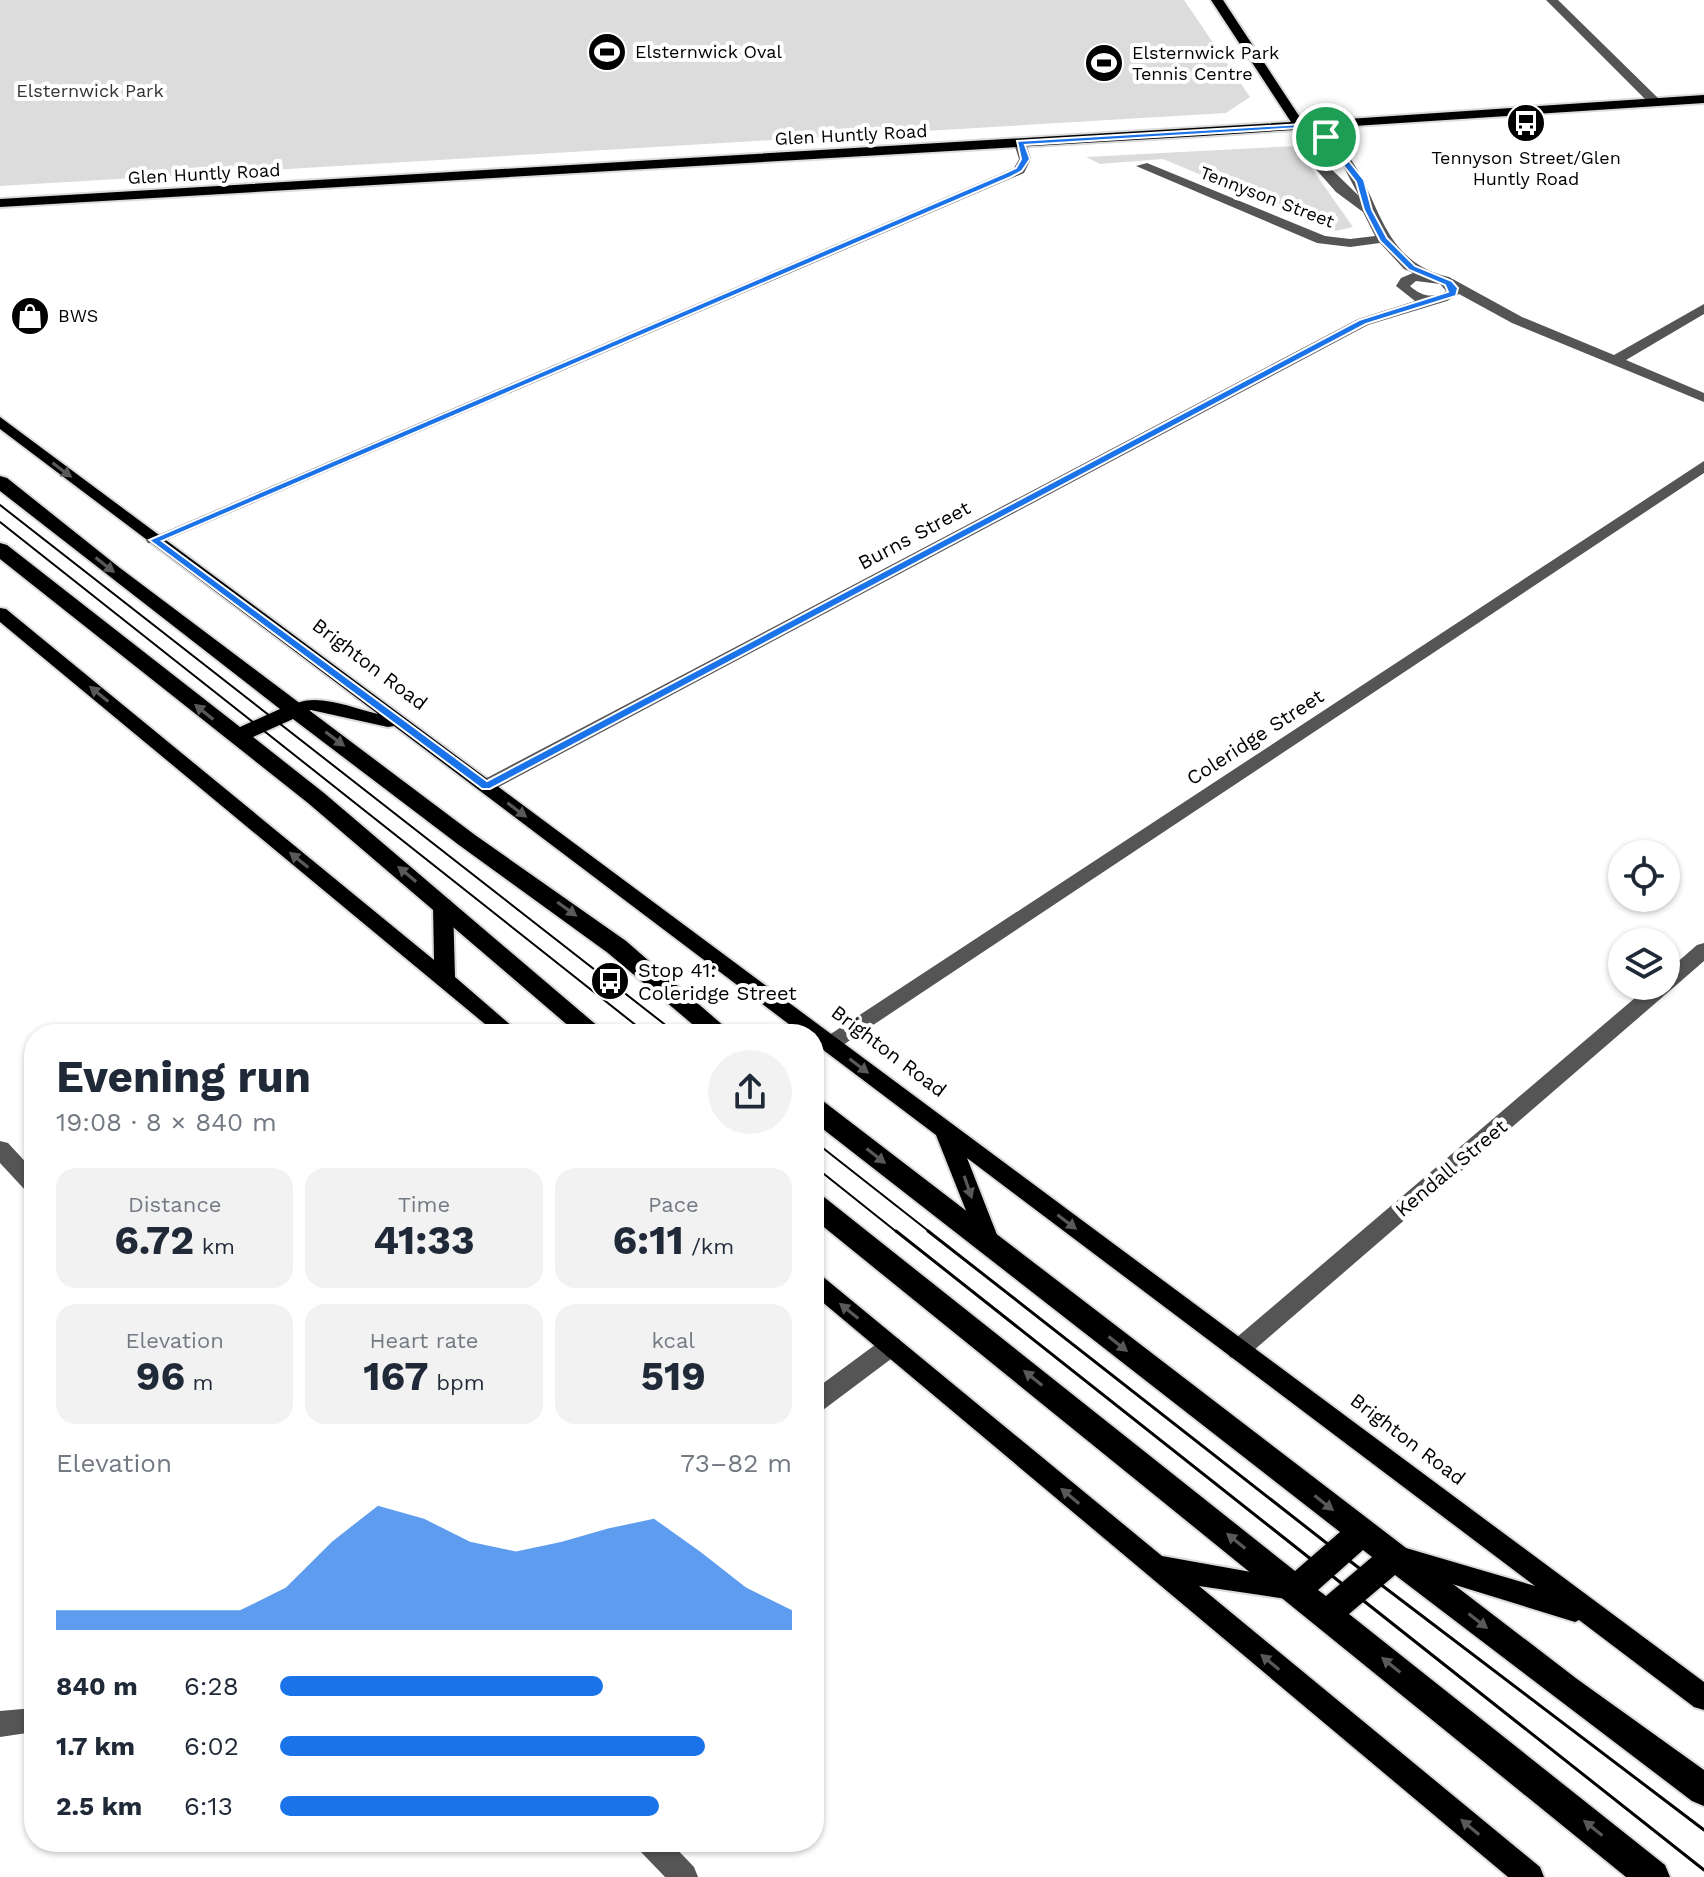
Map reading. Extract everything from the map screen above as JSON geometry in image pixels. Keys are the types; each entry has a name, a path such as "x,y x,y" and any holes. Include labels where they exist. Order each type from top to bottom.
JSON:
{"highway":[{"path":"0,482 467,840 617,947 708,1024"},
{"path":"0,549 316,798 582,1024"},
{"path":"235,737 296,710"},
{"path":"824,1116 1566,1689 1704,1790"},
{"path":"824,1212 1653,1877"},
{"path":"1297,1589 1362,1532"},
{"path":"1327,1614 1395,1556"}],"main road":[{"path":"1217,0 1300,126"},
{"name":"Glen Huntly Road","path":"0,203 1704,99"},
{"name":"Brighton Road","path":"0,422 803,1024"},
{"path":"0,613 499,1024"},
{"path":"296,710 309,704 318,705 404,727"},
{"path":"443,905 445,979"},
{"name":"Brighton Road","path":"824,1040 1704,1698"},
{"path":"944,1130 990,1245"},
{"path":"824,1290 1530,1877"},
{"path":"1395,1556 1594,1616"},
{"path":"1149,1562 1182,1572 1297,1589"}],"street":[{"path":"1552,0 1655,102"},
{"path":"1300,126 1303,139 1319,164 1341,189 1368,210"},
{"path":"1300,126 1329,140 1361,182 1368,210 1383,239 1409,266 1449,283 1517,320 1704,398"},
{"path":"154,540 1019,170 1025,159 1020,143"},
{"name":"Tennyson Street","path":"1142,166 1317,239 1339,243 1383,239"},
{"path":"1383,239 1385,257 1409,295 1517,320"},
{"path":"1403,285 1414,277 1432,277"},
{"path":"1436,300 1453,294 1454,288 1449,283"},
{"name":"Burns Street","path":"1363,322 1403,285"},
{"name":"Burns Street","path":"486,786 1363,322 1436,300"},
{"path":"1614,361 1704,308"},
{"name":"Coleridge Street","path":"830,1044 1704,466"},
{"name":"Kendall Street","path":"1680,970 1704,950"},
{"name":"Kendall Street","path":"1238,1350 1645,1000"},
{"path":"0,1149 24,1174"},
{"path":"824,1396 891,1346"},
{"path":"0,1724 24,1721"},
{"path":"660,1852 684,1877"}],"green space":[{"name":"Elsternwick Park","path":"0,0 1184,0 1250,97 1226,113 0,186"},
{"path":"1296,146 1353,227 1335,231 1163,159 1100,164 1086,157"}],"tram line":[{"path":"0,505 664,1024"},
{"path":"0,522 634,1024"},
{"path":"824,1149 931,1233"},
{"path":"824,1174 898,1233"},
{"path":"896,1231 1704,1870"},
{"path":"928,1231 1338,1552 1704,1830"}],"place":[{"name":"Elsternwick Oval","path":"607,52"},
{"name":"Elsternwick Park Tennis Centre","path":"1104,63"},
{"name":"Tennyson Street/Glen Huntly Road","path":"1526,123"},
{"name":"BWS","path":"30,316"},
{"name":"Stop 41: Coleridge Street","path":"610,981"}],"route":[{"path":"1300,126 1326,137 1361,182 1368,210 1383,239 1412,268 1449,283 1454,288 1453,294 1363,322 486,786 154,540 1019,170 1025,159 1020,143 1300,126"}]}
